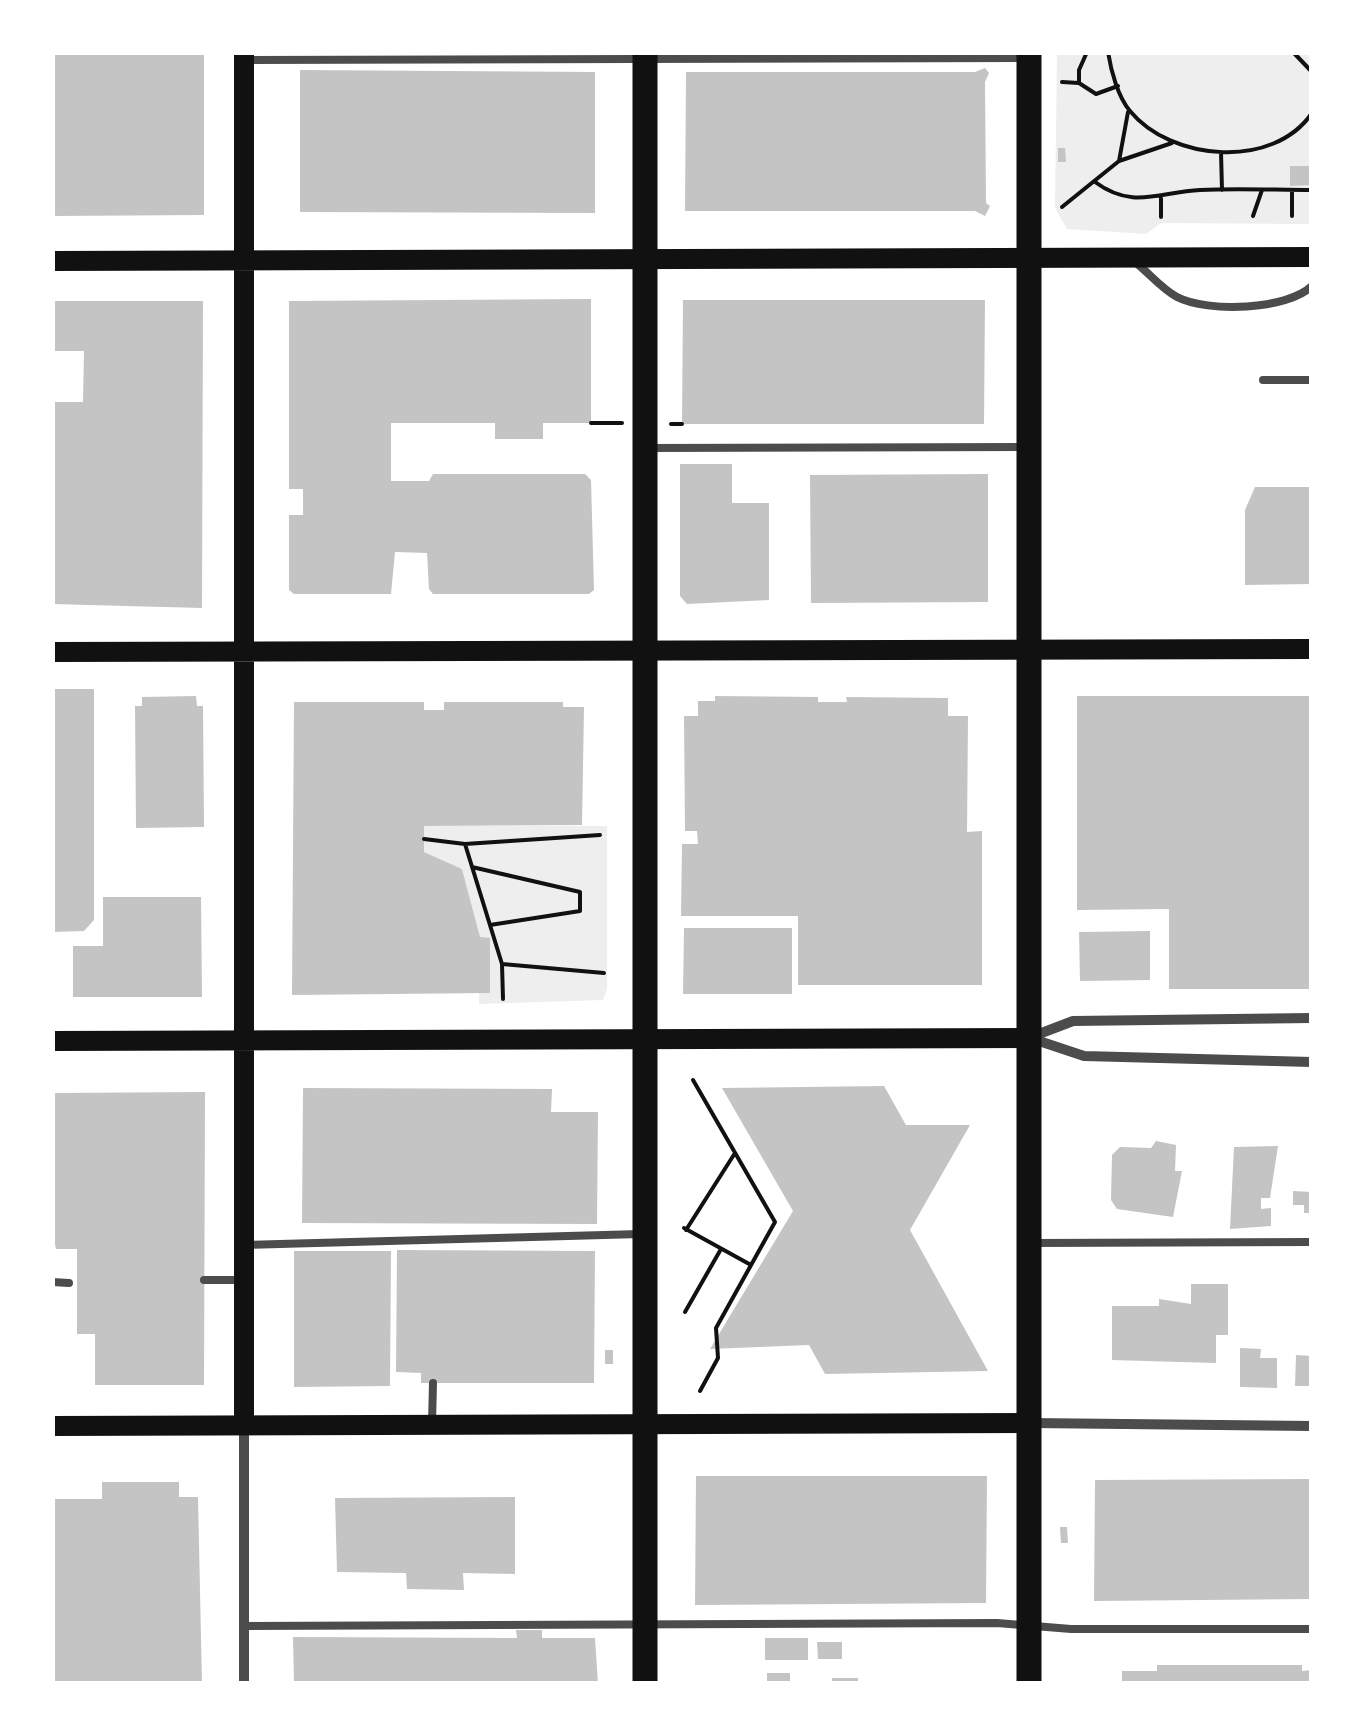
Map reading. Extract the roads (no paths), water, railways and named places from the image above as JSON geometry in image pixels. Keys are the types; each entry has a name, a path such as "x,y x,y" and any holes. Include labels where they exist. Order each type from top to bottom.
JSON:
{"main road":[{"path":"1028,55 1030,1684"},
{"path":"244,56 244,1426"},
{"path":"644,56 645,1684"},
{"path":"52,261 1312,257"},
{"path":"52,652 1312,649"},
{"path":"52,1041 1029,1038"},
{"path":"52,1426 1029,1423"}],"street":[{"path":"1029,1038 1073,1021 1312,1018"},
{"path":"1029,1038 1084,1056 1312,1062"},
{"path":"1029,1423 1312,1426"},
{"path":"244,1426 244,1684"}],"lane":[{"path":"244,56 1028,55"},
{"path":"1130,258 1174,295 1202,305 1270,304 1302,294 1312,286"},
{"path":"1263,380 1312,380"},
{"path":"644,448 1029,447"},
{"path":"244,1245 644,1234"},
{"path":"1029,1244 1312,1242"},
{"path":"204,1280 244,1280"},
{"path":"52,1282 69,1282"},
{"path":"432,1425 433,1382"},
{"path":"244,1626 997,1623 1030,1627 1312,1629"}]}
